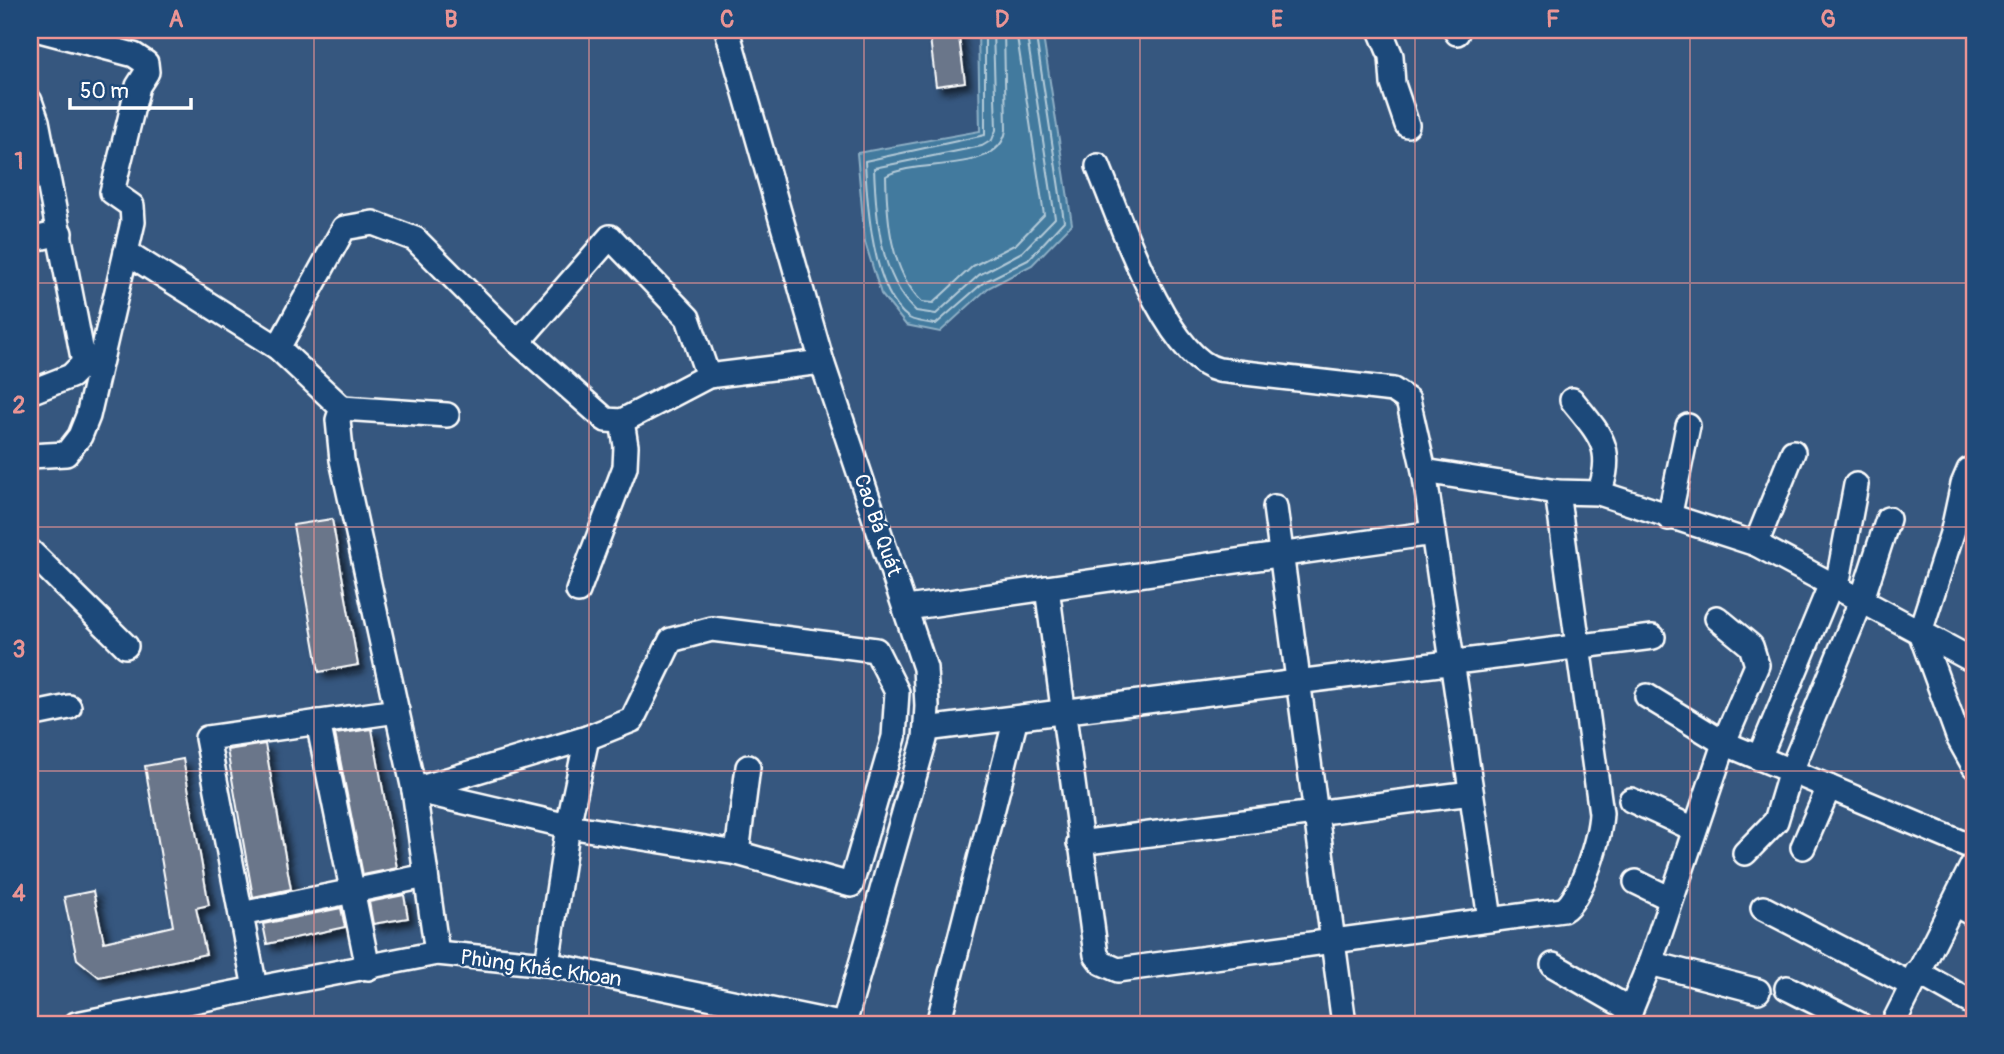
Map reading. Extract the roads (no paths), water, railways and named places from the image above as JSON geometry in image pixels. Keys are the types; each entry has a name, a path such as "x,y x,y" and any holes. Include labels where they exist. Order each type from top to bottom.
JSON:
{"street":[{"path":"30,456 66,453 80,436 133,222 132,205 112,192 138,86 147,72 146,63 134,55 39,30"},
{"path":"1380,30 1391,56 1393,84 1407,125"},
{"name":"Cao Bá Quát","path":"732,31 822,362 925,668 926,729 834,1023"},
{"path":"30,101 37,121 84,363 71,376 30,391"},
{"path":"1098,166 1152,297 1198,362 1219,370 1400,392 1411,407 1424,471 1490,919"},
{"path":"278,348 344,228 373,223 415,239 518,342 600,416 622,421 708,376 822,362"},
{"path":"30,240 60,233"},
{"path":"518,342 610,237 688,318 708,376"},
{"path":"126,252 278,348 342,408 447,415"},
{"path":"1572,400 1603,439 1607,473 1599,493"},
{"path":"342,408 338,420 342,460 414,790 437,953"},
{"path":"578,591 625,467 626,446 622,421"},
{"path":"1669,518 1688,426"},
{"path":"1756,544 1793,452"},
{"path":"1974,468 1969,470 1963,484 1953,530 1920,632 1959,738 1974,766"},
{"path":"1424,471 1557,492 1599,493 1669,518 1756,544 1974,662"},
{"path":"1759,758 1834,585 1856,485"},
{"path":"1046,588 1096,955 1111,968 1563,910 1570,906 1578,893 1601,813 1557,492"},
{"path":"1275,507 1344,1024"},
{"path":"1745,853 1776,821 1791,771 1862,599 1888,519"},
{"path":"907,608 1433,533"},
{"path":"30,551 126,646"},
{"path":"1553,965 1628,1017 1650,962 1724,743 1758,660 1751,646 1717,618"},
{"path":"712,629 876,650 897,692 894,737 851,885 737,853 568,826 414,790 587,738 632,720 671,640 712,629"},
{"path":"926,729 1653,637"},
{"path":"1647,696 1724,743 1974,848"},
{"path":"30,715 69,707"},
{"path":"256,988 207,738 397,710"},
{"path":"938,1024 1016,718"},
{"path":"318,722 368,968"},
{"path":"547,964 568,826 587,738"},
{"path":"737,853 748,767"},
{"path":"1803,847 1829,787"},
{"path":"1080,843 1471,793"},
{"path":"1631,800 1694,829"},
{"path":"1893,1024 1915,979 1965,910 1974,862"},
{"path":"241,914 426,876"},
{"path":"1636,882 1671,899"},
{"path":"1763,908 1915,979 1973,1001"},
{"name":"Phùng Khắc Khoan","path":"76,1024 437,953 547,964 834,1023"},
{"path":"1650,962 1758,991"},
{"path":"1787,988 1859,1024"}],"water":[{"path":"978,30 1042,30 1072,224 1032,265 988,288 940,332 906,325 881,294 865,242 857,153 980,131"}]}
